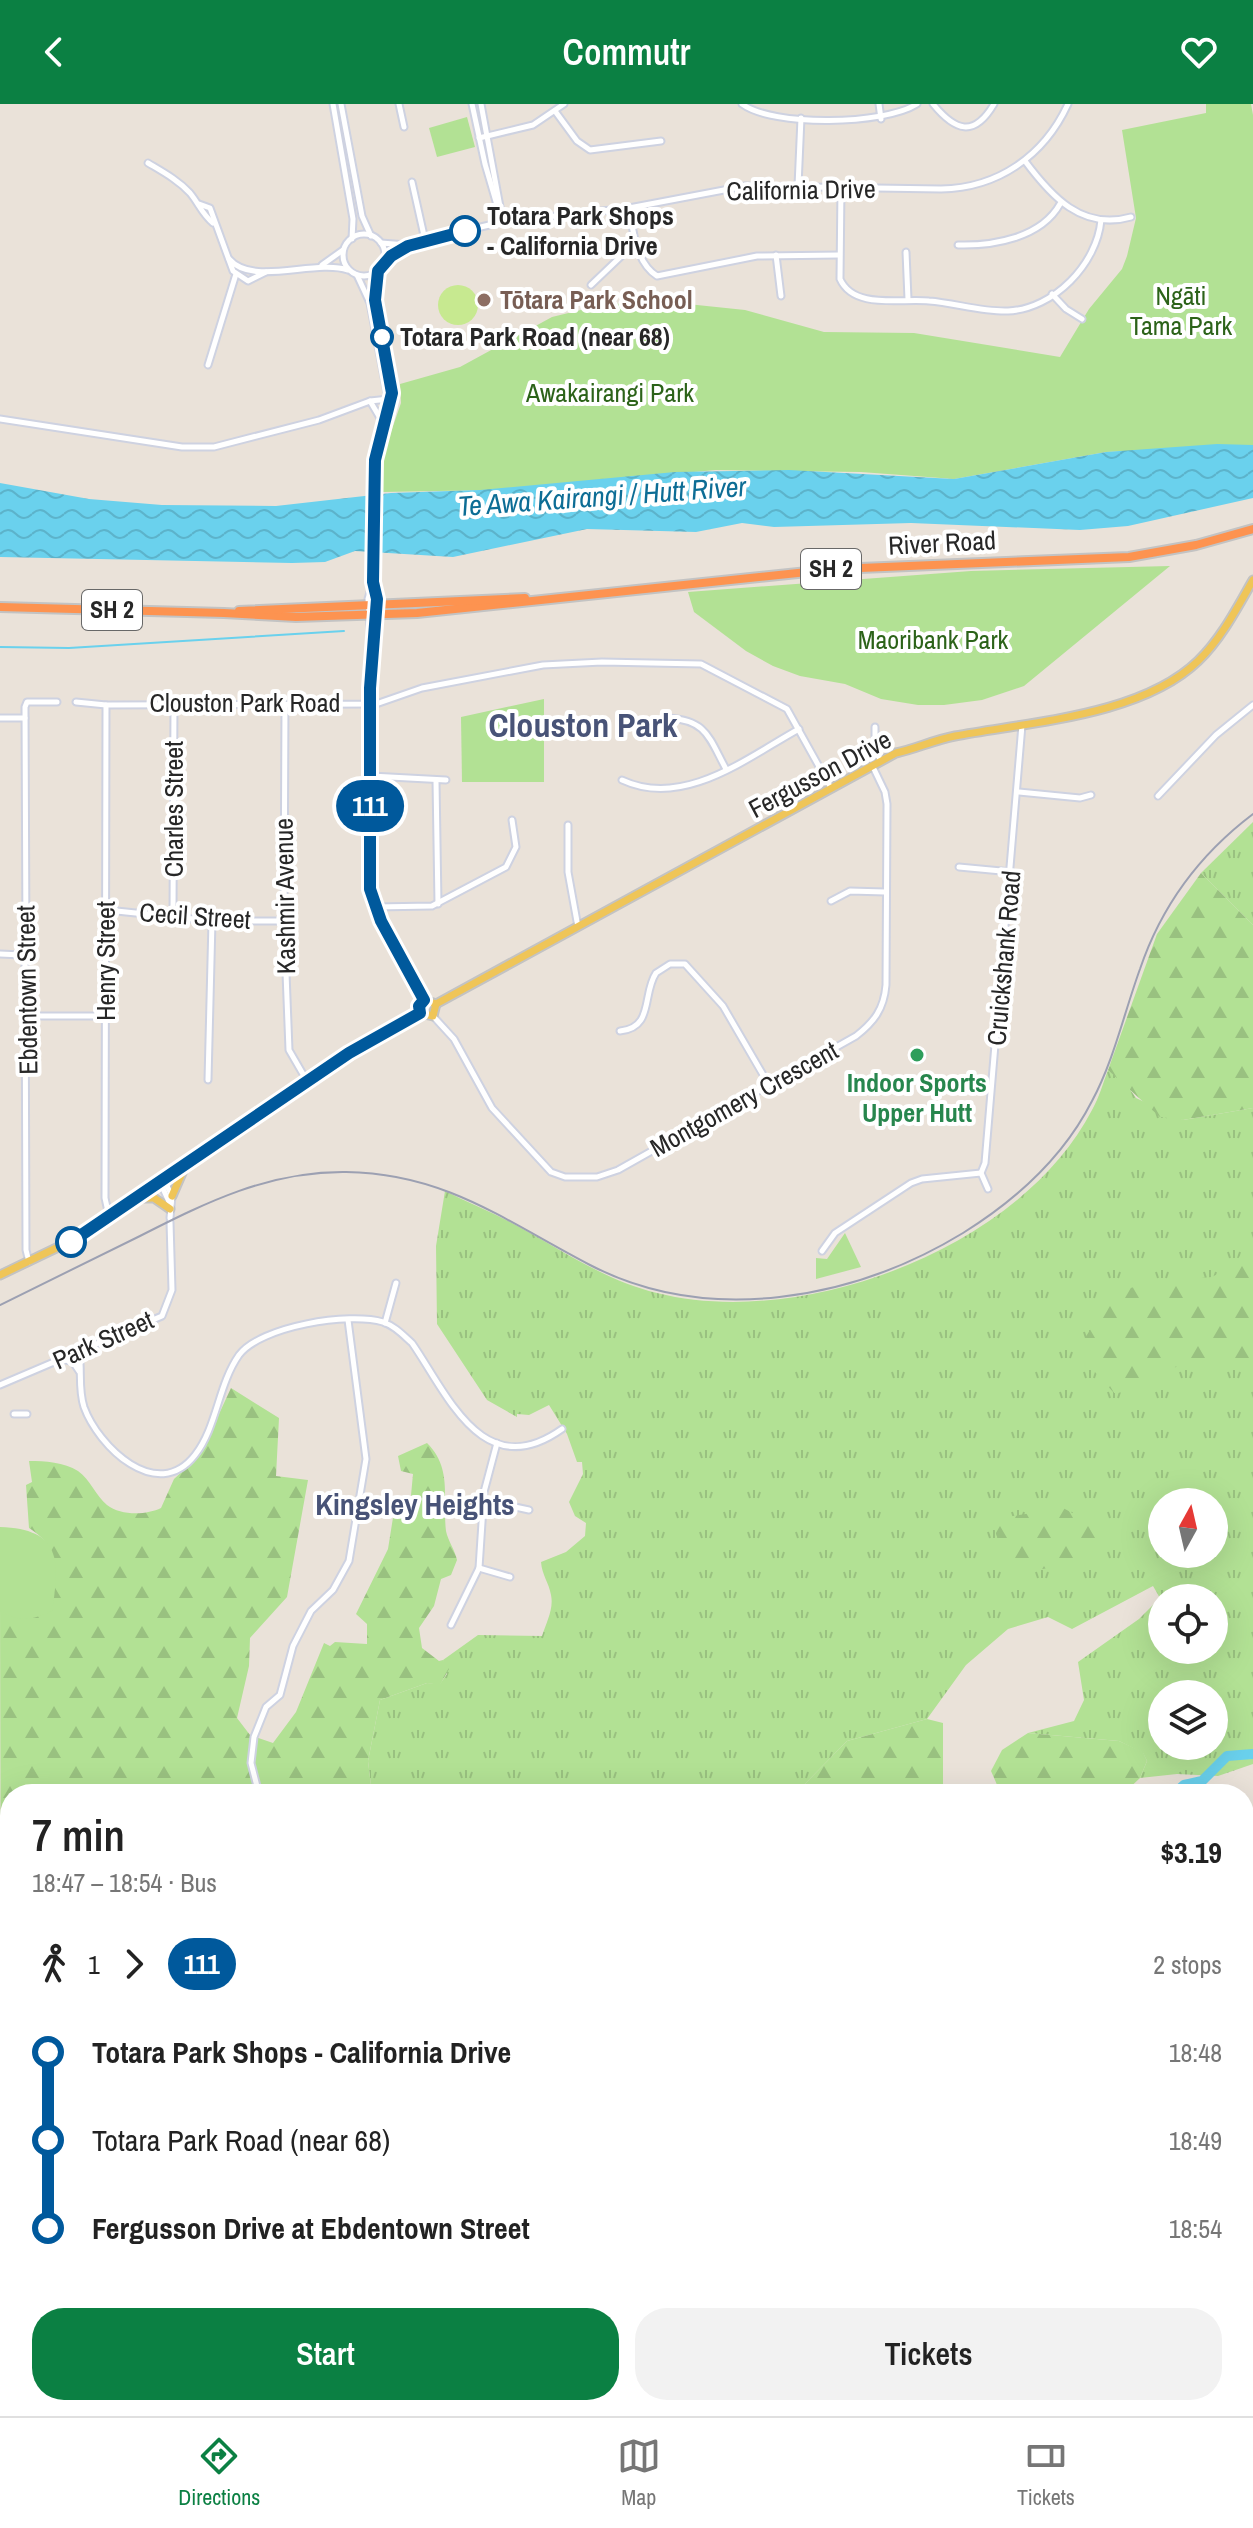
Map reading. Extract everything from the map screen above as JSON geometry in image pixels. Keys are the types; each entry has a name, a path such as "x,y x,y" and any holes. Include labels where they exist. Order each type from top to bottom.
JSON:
{"highway":[{"name":"River Road","path":"0,607 224,613 254,617 372,610 534,599 852,567 1129,557 1196,545 1253,529"}],"main road":[{"name":"Fergusson Drive","path":"436,1004 881,761 936,740 1111,706 1177,677 1211,647 1253,580"},
{"path":"0,1275 69,1243 307,1081 420,1013 433,1016 436,1004 424,1000 419,1006 420,1013"},
{"path":"172,1196 186,1164"},
{"path":"137,1198 154,1198 170,1207"}],"street":[{"path":"317,267 331,261 352,239 353,219 333,104"},
{"path":"341,104 362,216 371,236 381,243 384,262 378,271 375,300 392,388 375,460 370,889 375,907 424,1000"},
{"path":"399,104 404,127"},
{"path":"472,104 501,213"},
{"path":"481,104 502,222"},
{"path":"479,138 533,125 564,104"},
{"path":"742,104 766,116 881,119 917,104"},
{"path":"879,104 881,119"},
{"path":"933,104 953,125 970,127 980,123 994,104"},
{"name":"California Drive","path":"384,262 408,246 425,240 502,222 629,208 745,186 956,189 988,181 1025,161 1054,130 1068,104"},
{"path":"555,111 577,141 590,150 661,141"},
{"path":"798,186 801,118"},
{"path":"1025,161 1060,204 1101,220 1131,217"},
{"path":"148,163 180,184 199,204 210,208 236,274 248,281 267,272"},
{"path":"412,182 425,240"},
{"path":"841,187 840,279 853,295 1011,311 1030,307 1079,273 1091,258 1101,220"},
{"path":"958,245 984,245 1017,236 1050,218 1060,204"},
{"path":"629,208 635,243 649,271 662,277 776,255 839,255"},
{"path":"352,239 371,236"},
{"name":"California Drive","path":"381,243 408,246"},
{"path":"591,285 635,243"},
{"path":"345,247 344,260 350,271"},
{"path":"906,252 908,299"},
{"path":"776,255 781,296"},
{"path":"229,259 238,266 267,272 317,267 368,276 378,271"},
{"path":"208,365 236,274"},
{"path":"357,275 370,303 385,394 389,399"},
{"path":"1052,294 1066,309 1082,319"},
{"path":"0,419 182,447 214,447 319,420 370,401 389,399"},
{"path":"370,401 383,424"},
{"name":"Clouston Park Road","path":"76,702 106,705 371,704 422,688 551,664 695,664 710,667 777,703 792,715 831,788"},
{"path":"0,718 25,718 27,702 57,702"},
{"name":"Charles Street","path":"173,915 174,703"},
{"name":"Kashmir Avenue","path":"285,704 284,921 289,1050 307,1081"},
{"name":"Henry Street","path":"106,705 105,1198 109,1216"},
{"path":"1158,796 1253,705"},
{"name":"Ebdentown Street","path":"25,718 26,945 22,955 25,961 27,1016 26,1250 29,1262"},
{"path":"668,718 689,720 700,726 726,769"},
{"name":"Cruickshank Road","path":"981,1173 985,1163 1012,872 1022,725"},
{"path":"875,727 875,750 881,761"},
{"path":"622,780 631,784 687,787 799,729"},
{"name":"Montgomery Crescent","path":"433,1016 454,1039 492,1108 547,1169 558,1176 597,1177 612,1173 856,1036 872,1023 882,1008 886,985 887,804 873,767"},
{"path":"371,776 427,776 436,781 446,780"},
{"path":"436,781 438,904"},
{"path":"1019,792 1080,798 1091,795"},
{"path":"375,907 438,904 511,862 516,847 512,820"},
{"path":"568,825 567,863 578,927"},
{"path":"959,867 1012,872"},
{"path":"831,901 850,891 885,892"},
{"name":"Cecil Street","path":"107,910 212,921 284,921"},
{"path":"208,1080 212,921"},
{"path":"0,954 22,955"},
{"path":"620,1031 635,1026 643,1017 656,973 670,964 685,964 699,975 723,1006 769,1085"},
{"path":"27,1016 106,1016"},
{"path":"822,1251 835,1233 911,1183 981,1173 988,1189"},
{"path":"162,1181 172,1196"},
{"name":"Park Street","path":"162,1181 170,1207"},
{"name":"Park Street","path":"0,1385 162,1316 172,1290 172,1196"},
{"path":"385,1323 396,1283"},
{"path":"79,1352 87,1413 108,1444 140,1471 164,1472 181,1467 195,1456 232,1369 252,1343 287,1328 348,1320 385,1323 412,1343 463,1422 477,1434 497,1443 531,1444 562,1429"},
{"path":"256,1784 252,1771 252,1744 266,1707 280,1695 293,1646 311,1611 324,1602 346,1568 365,1469 364,1430 348,1320"},
{"path":"62,1359 73,1362 80,1372"},
{"path":"14,1414 27,1414"},
{"path":"451,1625 479,1568 483,1500 497,1443"},
{"path":"483,1500 529,1510"},
{"path":"479,1568 510,1577"}],"green space":[{"name":"Awakairangi Park","path":"1206,104 1251,104 1253,115 1253,445 1106,452 954,479 861,472 716,470 494,490 382,492 383,455 401,403 400,384 460,367 552,317 597,306 649,300 745,310 824,332 914,333 1060,357 1089,309 1122,269 1127,256 1136,218 1122,130 1206,113"},
{"path":"467,117 475,147 437,157 429,128"},
{"path":"458,285 472,291 478,305 472,319 458,325 444,319 438,305 444,291"},
{"name":"Maoribank Park","path":"1170,566 1024,686 982,700 944,705 918,705 881,699 845,684 800,676 773,666 746,651 694,612 688,592 971,571"},
{"path":"544,699 544,782 462,782 461,717"},
{"path":"1253,822 1253,925 1201,873"},
{"path":"1201,873 1253,925 1253,1108 1183,1120 1160,1117 1108,1070 1157,934"},
{"path":"1108,1070 1126,1084 1136,1098 1183,1120 1253,1108 1253,1764 1218,1776 1177,1774 1140,1778 1147,1761 1143,1753 1119,1741 1028,1733 1074,1721 1084,1700 1078,1662 1148,1610 1148,1664 1228,1664 1228,1584 1148,1584 1148,1589 1072,1629 1048,1617 1008,1629 966,1665 927,1719 847,1741 805,1784 371,1784 368,1761 380,1700 427,1683 440,1684 447,1674 443,1660 478,1635 542,1636 552,1600 541,1562 566,1552 585,1536 586,1523 575,1516 569,1502 583,1474 582,1462 577,1462 567,1434 549,1405 529,1415 517,1414 517,1417 487,1400 437,1324 436,1246 445,1191 510,1222 600,1272 637,1287 715,1301 777,1299 840,1288 903,1267 962,1238 1015,1202 1059,1159 1092,1110"},
{"path":"845,1233 861,1267 816,1279 816,1258 827,1259"},
{"path":"1253,1240 1253,1367 1225,1361 1197,1361 1178,1366 1131,1390 1114,1393 1085,1361 1085,1338 1113,1293 1148,1283 1212,1277 1232,1266"},
{"path":"231,1388 279,1418 276,1476 308,1480 287,1597 250,1638 249,1666 237,1718 250,1735 273,1743 296,1712 324,1643 330,1646 335,1642 367,1644 367,1624 356,1614 388,1549 395,1505 410,1506 413,1474 401,1471 398,1456 427,1443 435,1453 443,1474 446,1531 457,1560 451,1575 441,1579 434,1606 419,1628 422,1648 439,1661 443,1660 449,1669 440,1685 427,1683 380,1700 368,1761 371,1784 0,1784 0,1605 47,1607 54,1573 47,1544 29,1528 26,1485 32,1482 29,1461 73,1468 113,1509 141,1513 161,1508 174,1479 200,1455"},
{"path":"1063,1508 1097,1526 1097,1542 1074,1563 1027,1572 1000,1542 994,1519"},
{"path":"0,1527 35,1534 52,1551 56,1577 52,1611 26,1619 0,1611"},
{"path":"927,1719 943,1723 943,1784 805,1784 847,1741"},
{"path":"1028,1733 1119,1741 1143,1752 1147,1761 1140,1778 1134,1784 997,1784 991,1771 1002,1750"}],"water":[{"name":"Te Awa Kairangi / Hutt River","path":"1217,444 1253,445 1253,498 1128,526 1080,530 911,523 774,527 742,523 696,532 587,529 453,557 355,551 325,562 292,563 0,557 0,483 89,499 162,505 276,506 391,493 480,490 675,472 789,470 954,479 1106,452"}],"waterway":[{"path":"0,647 69,648 344,631"},
{"path":"1188,1784 1202,1781 1227,1756 1253,1754"}],"railway":[{"path":"0,1305 239,1191 291,1177 346,1172 414,1181 445,1191 502,1217 590,1265 635,1284 683,1295 731,1299 780,1297 828,1289 875,1275 963,1233 1019,1192 1067,1141 1100,1085 1159,924 1199,864 1253,814"}],"bus line":[{"name":"111","path":"71,1242 349,1053 420,1013 419,1006 424,1000 381,921 370,889 370,688 377,599 373,582 375,469 376,452 392,393 375,293 378,271 397,252 417,242 465,231"}],"place":[{"name":"Totara Park Shops - California Drive","path":"465,231"},
{"name":"Tōtara Park School","path":"484,300"},
{"name":"Totara Park Road (near 68)","path":"382,337"},
{"name":"Indoor Sports Upper Hutt","path":"917,1055"}],"district":[{"name":"Clouston Park","path":"583,725"},
{"name":"Kingsley Heights","path":"415,1505"}],"park label":[{"name":"Ngāti Tama Park","path":"1181,311"}]}
